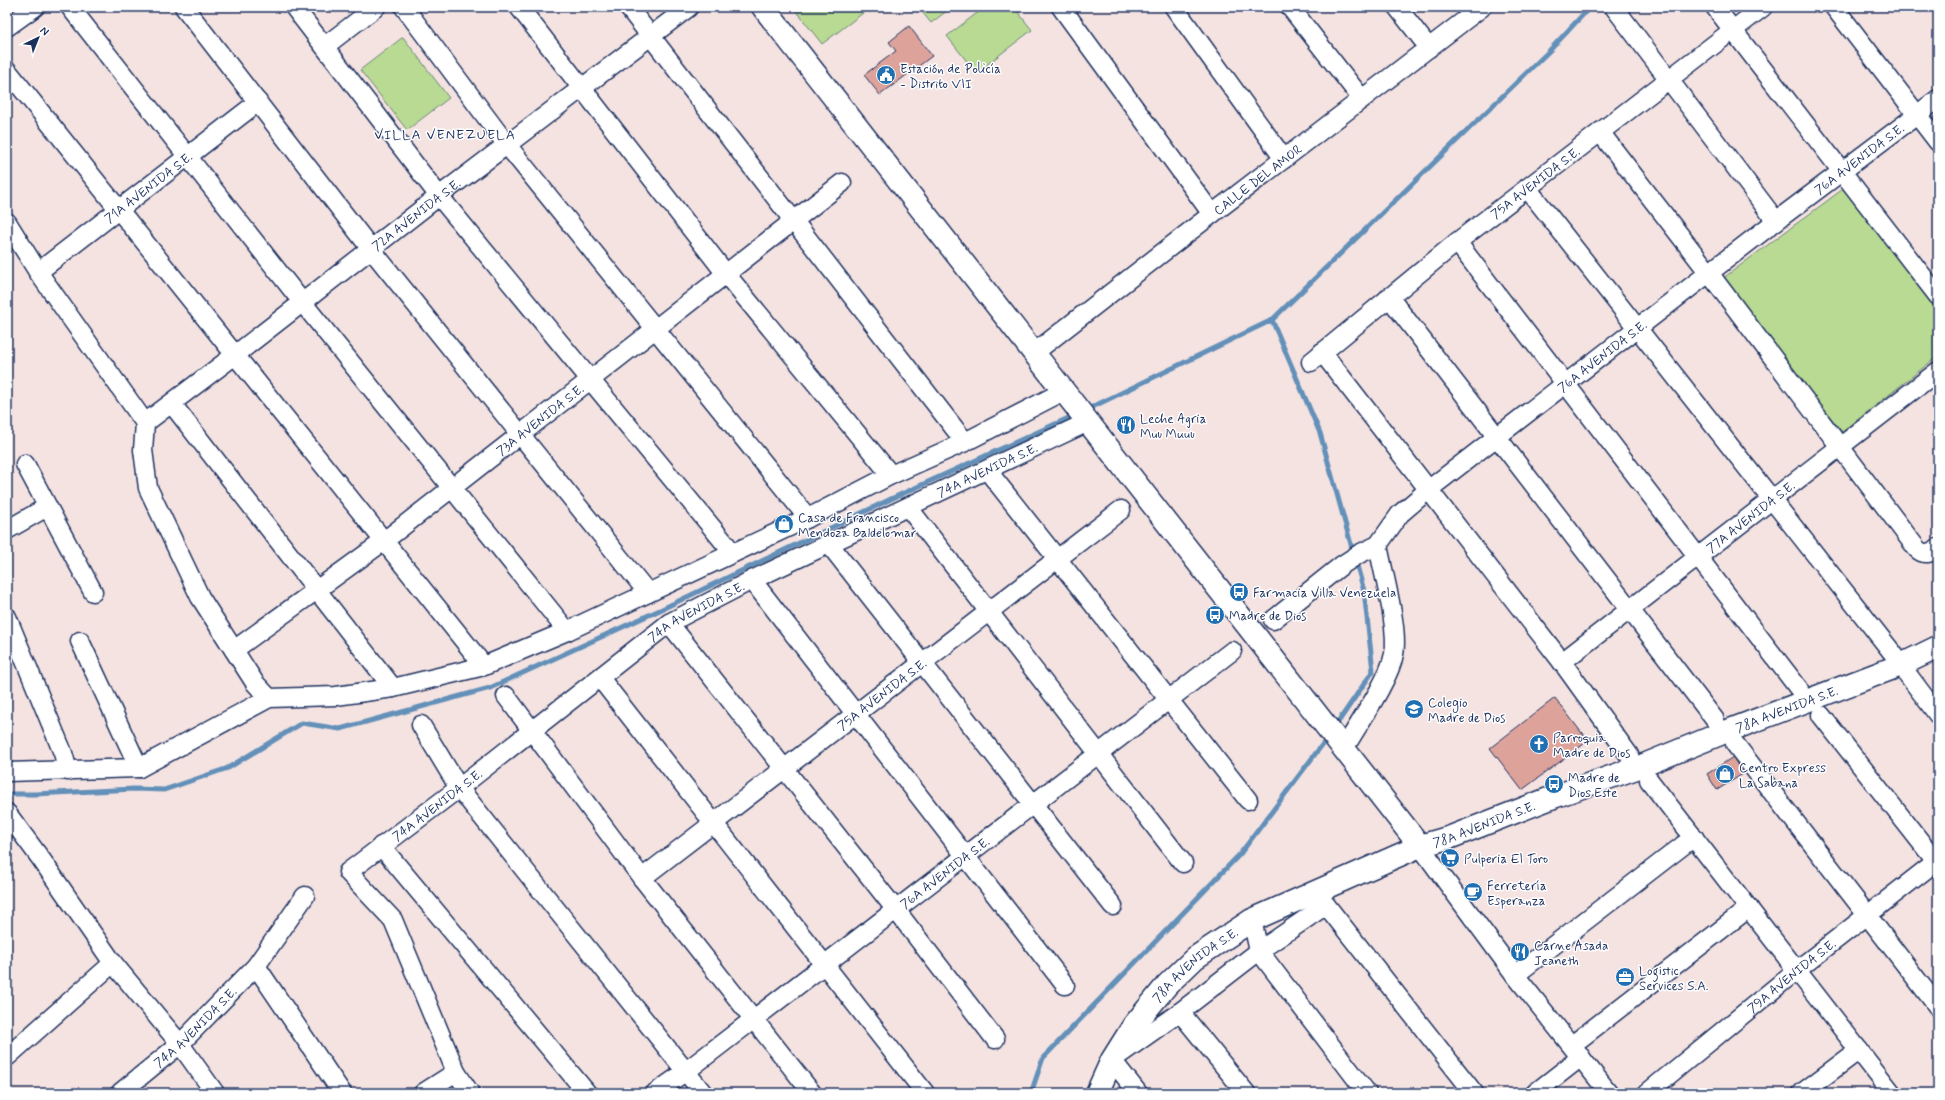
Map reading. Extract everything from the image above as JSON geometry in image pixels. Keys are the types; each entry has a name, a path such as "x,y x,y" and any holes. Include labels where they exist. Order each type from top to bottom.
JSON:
{"street":[{"path":"7,27 35,7"},
{"path":"70,7 302,302 567,631"},
{"path":"184,7 371,248 648,593"},
{"path":"294,7 439,196 733,554"},
{"path":"325,46 376,7"},
{"path":"404,7 507,145 808,518"},
{"path":"519,7 726,274 891,475"},
{"path":"628,7 966,442"},
{"name":"72A AVENIDA S.E.","path":"145,423 235,356 439,196 689,7"},
{"path":"763,7 1420,846 1515,975 1609,1093"},
{"path":"1174,7 1284,159"},
{"path":"1290,7 1362,99"},
{"path":"1397,7 1429,48"},
{"name":"CALLE DEL AMOR","path":"1034,353 1212,214 1482,7"},
{"path":"1614,7 1776,221"},
{"path":"1715,7 1938,296"},
{"name":"75A AVENIDA S.E.","path":"1428,490 1316,357 1458,242 1668,78 1763,7"},
{"path":"1834,7 1938,142"},
{"path":"1063,8 1212,214"},
{"path":"7,70 484,666"},
{"name":"76A AVENIDA S.E.","path":"1273,620 1342,565 1359,554 1378,545 1400,514 1428,490 1566,385 1776,221 1938,99"},
{"name":"71A AVENIDA S.E.","path":"38,272 258,102"},
{"path":"1600,132 1709,273 1917,549 1922,553 1928,553 1938,548"},
{"name":"73A AVENIDA S.E.","path":"234,650 384,541 842,183"},
{"path":"1527,188 1895,656"},
{"path":"7,222 38,272 145,423 143,450 148,488 200,597 255,683 269,698"},
{"path":"1458,242 1799,689"},
{"path":"1389,297 1715,720"},
{"name":"77A AVENIDA S.E.","path":"1562,662 1938,371"},
{"path":"7,772 139,768 269,698 336,696 393,688 484,666 567,631 733,554 808,518 891,475 966,442 1064,391"},
{"path":"172,404 393,688"},
{"name":"74A AVENIDA S.E.","path":"456,1072 393,920 348,872 459,788 669,623 752,580 1088,422"},
{"path":"24,464 93,592"},
{"path":"987,470 1248,800"},
{"path":"1428,490 1562,662 1629,755"},
{"path":"7,530 47,507"},
{"path":"908,507 1183,863"},
{"name":"75A AVENIDA S.E.","path":"642,878 784,770 855,713 1058,560 1121,510"},
{"path":"829,544 1114,906"},
{"path":"1334,737 1388,672 1394,654 1394,632 1378,545"},
{"path":"752,580 1065,985"},
{"path":"669,623 896,910 995,1040"},
{"path":"9,627 63,753 68,771"},
{"path":"80,641 139,768"},
{"name":"78A AVENIDA S.E.","path":"1097,1093 1112,1060 1134,1025 1167,985 1195,958 1252,920 1321,898 1420,846 1451,837 1556,796 1639,767 1725,732 1901,665 1938,647"},
{"name":"76A AVENIDA S.E.","path":"655,1093 685,1072 1232,651"},
{"path":"1908,675 1938,715"},
{"path":"600,678 925,1093"},
{"path":"506,696 642,878 812,1093"},
{"path":"1821,715 1937,862"},
{"path":"421,725 459,788 702,1093"},
{"path":"1735,744 1938,1007"},
{"path":"1649,780 1892,1093"},
{"path":"7,813 41,859 113,963 180,1044 215,1093"},
{"path":"1515,975 1694,837"},
{"path":"382,846 587,1093"},
{"name":"79A AVENIDA S.E.","path":"1647,1093 1797,970 1937,862"},
{"name":"74A AVENIDA S.E.","path":"120,1093 180,1044 256,966 306,896"},
{"path":"1138,1093 1112,1060 1180,1012 1259,951 1321,898 1474,1093"},
{"path":"1535,1093 1576,1051 1749,908"},
{"path":"1252,920 1259,951 1367,1093"},
{"path":"7,1057 113,963"},
{"path":"256,966 342,1093"},
{"path":"1180,1012 1246,1093"},
{"path":"1802,1093 1859,1050"},
{"path":"423,1093 456,1072 470,1093"}],"green space":[{"path":"793,7 871,7 822,44"},
{"path":"918,7 952,7 931,23"},
{"path":"985,7 1014,7 1032,30 976,73 947,36"},
{"path":"403,37 449,98 407,130 360,70"},
{"path":"1843,189 1938,310 1938,356 1842,432 1722,279"}],"building":[{"path":"909,26 932,56 880,95 864,75 896,51 889,42"},
{"name":"Parroquia Madre de Dios","path":"1555,698 1588,741 1522,790 1490,748"},
{"name":"Centro Express La Sabana","path":"1733,757 1743,774 1717,790 1707,774"}],"waterway":[{"path":"1086,410 1272,320 1549,51 1590,7"},
{"path":"1272,320 1320,433 1364,591 1373,671 1334,728"},
{"path":"7,794 134,789 164,790 228,768 302,723 340,729 490,688 662,609 893,498 1075,415"},
{"path":"1031,1093 1043,1058 1240,854 1328,737"}],"place":[{"name":"Estación de Policía - Distrito VII","path":"886,75"},
{"name":"Leche Agria Muu Muuu","path":"1126,425"},
{"name":"Casa de Francisco Mendoza Baldelomar","path":"784,524"},
{"name":"Farmacia Villa Venezuela","path":"1239,592"},
{"name":"Madre de Dios","path":"1215,615"},
{"name":"Colegio Madre de Dios","path":"1414,709"},
{"name":"Parroquia Madre de Dios","path":"1539,744"},
{"name":"Centro Express La Sabana","path":"1725,774"},
{"name":"Madre de Dios Este","path":"1554,784"},
{"name":"Pulperia El Toro","path":"1450,858"},
{"name":"Ferretería Esperanza","path":"1473,892"},
{"name":"Carne Asada Jeaneth","path":"1520,952"},
{"name":"Logistic Services S.A.","path":"1625,977"}],"district":[{"name":"VILLA VENEZUELA","path":"445,134"}]}
